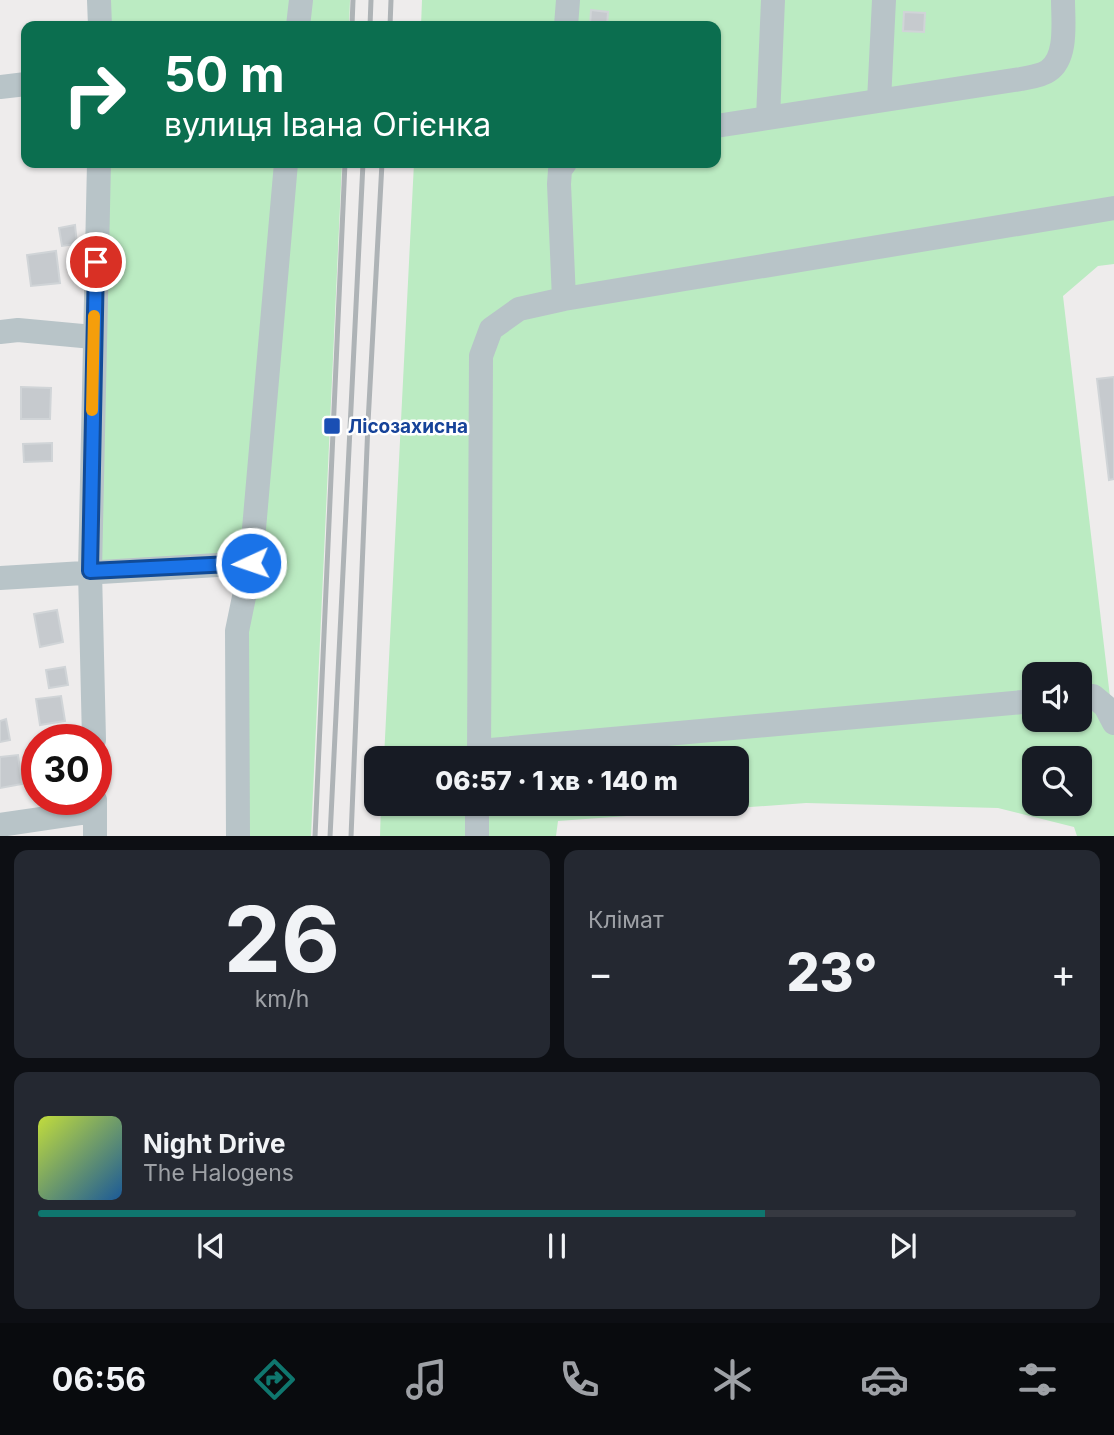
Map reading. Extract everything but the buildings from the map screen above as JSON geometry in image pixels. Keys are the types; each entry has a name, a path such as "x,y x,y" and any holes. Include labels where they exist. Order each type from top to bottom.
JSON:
{"street":[{"path":"99,0 100,21"},
{"path":"299,21 301,0"},
{"path":"566,21 568,0"},
{"path":"768,118 773,0"},
{"path":"879,100 884,0"},
{"path":"721,125 1021,79 1046,72 1056,64 1062,44 1063,0"},
{"path":"0,88 21,85"},
{"path":"94,724 90,571 93,337 99,168"},
{"path":"239,836 237,631 251,563 286,168"},
{"path":"562,168 564,299"},
{"path":"479,746 481,356 491,328 519,309 564,299 1114,208"},
{"path":"0,332 18,330 93,337"},
{"path":"0,578 251,563"},
{"path":"1096,696 1114,723"},
{"path":"563,746 1022,702"},
{"path":"0,825 48,815"},
{"path":"95,815 95,836"},
{"path":"477,816 477,836"}],"green space":[{"path":"109,0 350,0 349,21 110,21"},
{"path":"422,0 1114,0 1114,264 1098,266 1063,296 1114,731 1114,836 1077,836 1074,827 1030,816 1092,816 1092,746 1022,746 1022,814 998,808 806,803 749,807 749,746 385,746 414,168 721,168 721,21 421,21"},
{"path":"109,168 342,168 311,836 232,836 246,555 98,563"},
{"path":"381,816 627,816 558,821 556,836 380,836"}],"railway":[{"path":"352,21 353,0"},
{"path":"370,21 371,0"},
{"path":"390,21 391,0"},
{"path":"315,836 345,168"},
{"path":"330,836 363,168"},
{"path":"351,836 382,168"}],"slow traffic":[{"path":"92,410 94,316"}],"place":[{"name":"Лісозахисна","path":"332,426"}],"route":[{"path":"96,262 90,571 251,563"}]}
